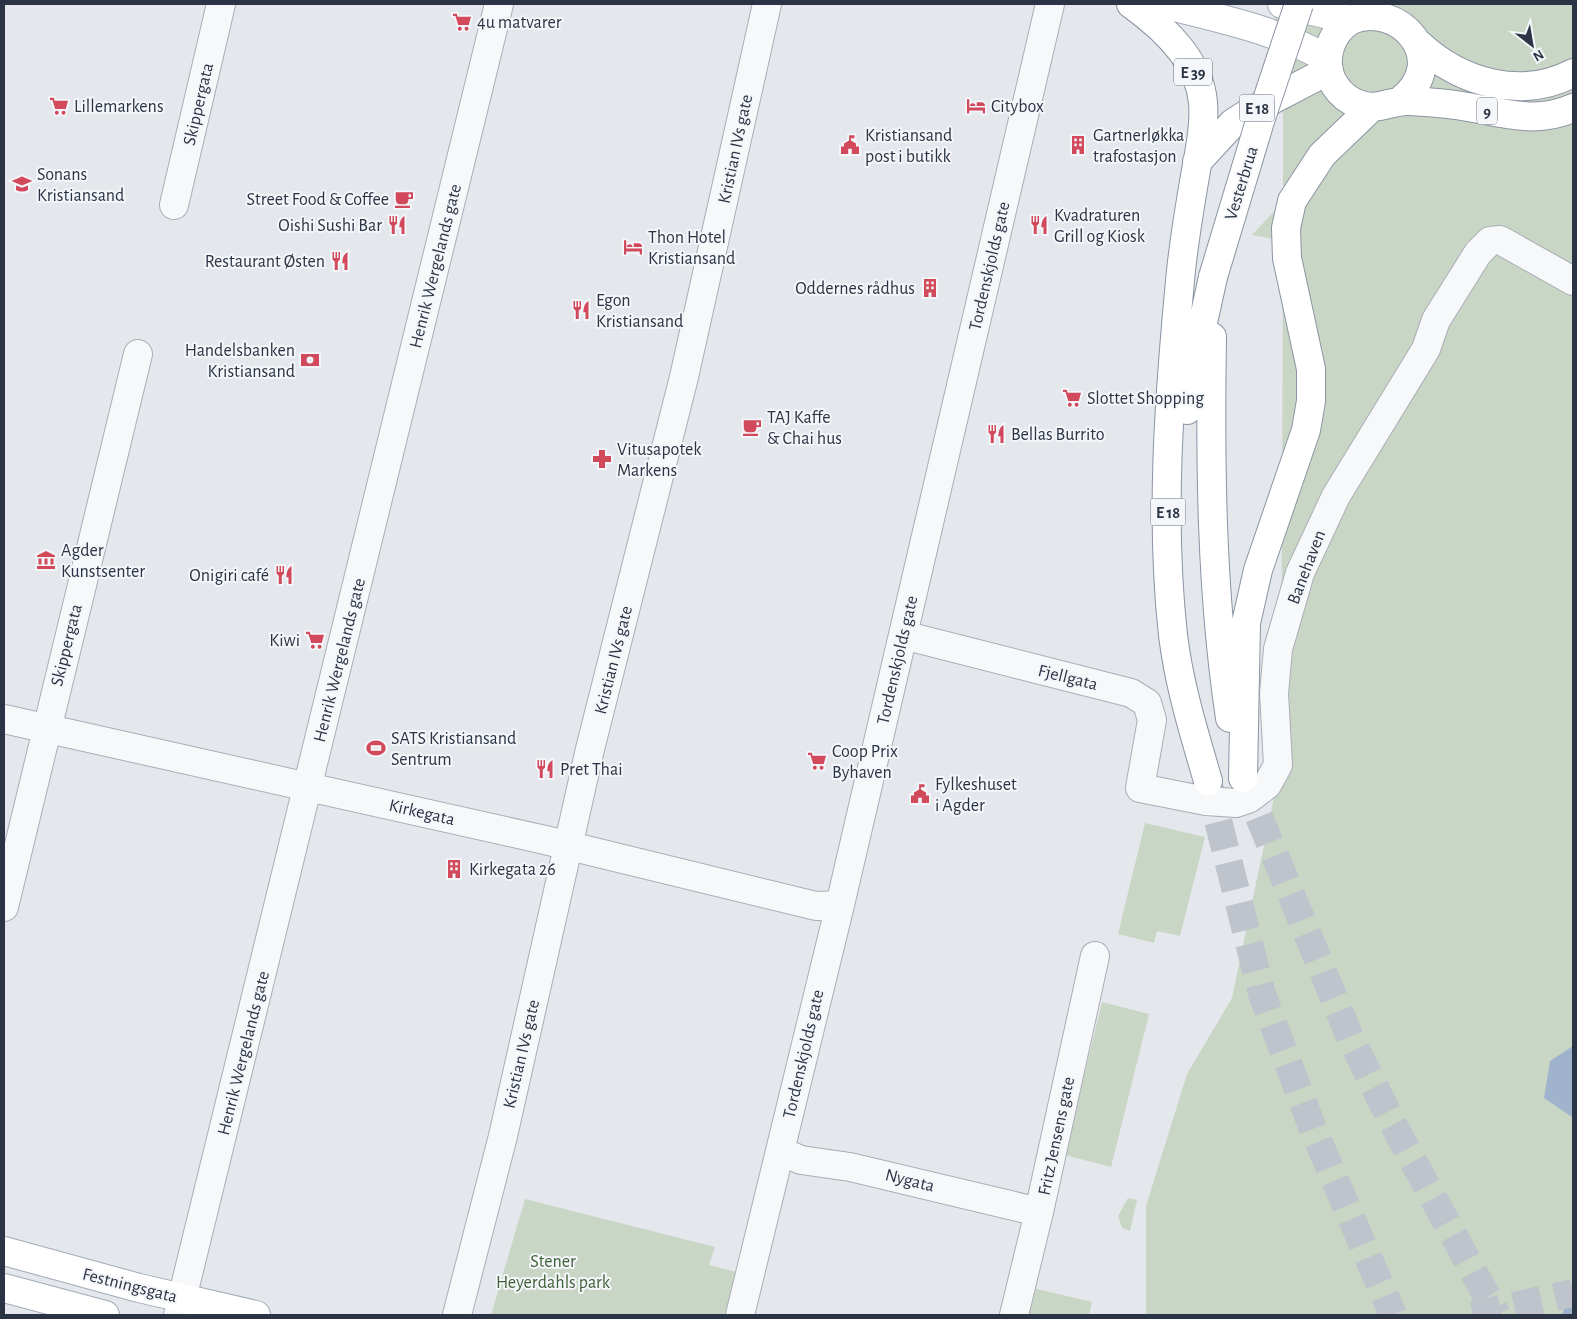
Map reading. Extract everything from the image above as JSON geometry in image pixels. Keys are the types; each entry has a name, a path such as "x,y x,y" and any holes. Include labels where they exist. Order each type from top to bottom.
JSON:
{"main road":[{"name":"E 39","path":"1132,4 1160,25 1181,50 1197,78 1203,102 1197,162"},
{"path":"1162,4 1246,24 1303,45 1328,65"},
{"path":"1282,4 1387,14 1404,23 1415,26 1422,56 1420,77 1400,101 1391,105 1371,108 1361,106 1344,96 1332,80 1328,65 1334,36 1365,12"},
{"name":"Vesterbrua","path":"1213,277 1260,121 1299,4"},
{"name":"9","path":"1415,26 1442,64 1483,82 1514,87 1540,86 1573,73"},
{"name":"E 18","path":"1213,277 1188,390 1182,517 1186,630 1208,781 1183,694 1173,635 1168,538 1167,451 1184,239 1197,162 1218,137 1233,123 1328,65"},
{"name":"9","path":"1400,101 1464,106 1524,118 1549,116 1573,108"},
{"name":"E 18","path":"1213,277 1212,489 1215,594 1225,684 1243,778 1246,623 1258,570 1306,430 1311,401 1311,369 1287,258 1286,235 1292,201 1322,155 1371,108"},
{"name":"Festningsgata","path":"4,1252 181,1307 256,1315"},
{"name":"Festningsgata","path":"4,1288 106,1315"}],"street":[{"name":"Skippergata","path":"174,205 222,4"},
{"name":"Henrik Wergelands gate","path":"181,1307 499,4"},
{"name":"Kristian IVs gate","path":"457,1315 503,1136 568,845 684,377 767,4"},
{"name":"Tordenskjolds gate","path":"740,1315 840,905 1050,4"},
{"name":"Banehaven","path":"1140,788 1206,801 1236,803 1250,798 1267,785 1278,765 1274,693 1278,649 1300,573 1336,496 1426,349 1436,320 1478,253 1490,241 1500,240 1573,281"},
{"name":"Skippergata","path":"4,907 138,354"},
{"name":"Fjellgata","path":"903,635 1131,693 1147,703 1152,720 1140,788"},
{"name":"Kirkegata","path":"4,719 308,785 568,845 816,906 840,905"},
{"name":"Fritz Jensens gate","path":"1014,1315 1039,1212 1095,956"},
{"name":"Nygata","path":"780,1151 801,1160 866,1170 1039,1212"}],"green space":[{"path":"1269,4 1573,4 1573,1315 1146,1315 1146,1206 1187,1074 1232,998 1281,764 1283,241 1252,235 1283,202 1283,38"},
{"path":"1145,823 1205,837 1180,936 1157,931 1154,943 1118,934"},
{"path":"1102,1002 1149,1014 1111,1167 1065,1155"},
{"path":"1128,1198 1137,1200 1130,1231 1122,1228 1118,1216"},
{"name":"Stener Heyerdahls park","path":"525,1199 715,1247 709,1265 740,1273 729,1315 491,1315"},
{"path":"1033,1288 1092,1302 1089,1315 1026,1315"}],"water":[{"path":"1573,1046 1572,1117 1544,1098 1550,1061"},
{"path":"1573,1281 1573,1315 1562,1315"}],"tunnel":[{"path":"1243,778 1350,1037 1393,1124 1497,1315"},
{"path":"1208,781 1262,994 1313,1129 1393,1315"},
{"path":"1473,1315 1573,1293"}],"place":[{"name":"4u matvarer","path":"462,22"},
{"name":"Lillemarkens","path":"59,106"},
{"name":"Citybox","path":"976,106"},
{"name":"Kristiansand post i butikk","path":"850,145"},
{"name":"Gartnerløkka trafostasjon","path":"1078,145"},
{"name":"Sonans Kristiansand","path":"22,184"},
{"name":"Street Food & Coffee","path":"404,199"},
{"name":"Oishi Sushi Bar","path":"397,225"},
{"name":"Kvadraturen Grill og Kiosk","path":"1039,225"},
{"name":"Thon Hotel Kristiansand","path":"633,247"},
{"name":"Restaurant Østen","path":"340,261"},
{"name":"Oddernes rådhus","path":"930,288"},
{"name":"Egon Kristiansand","path":"581,310"},
{"name":"Handelsbanken Kristiansand","path":"310,360"},
{"name":"Slottet Shopping","path":"1072,398"},
{"name":"TAJ Kaffe & Chai hus","path":"752,427"},
{"name":"Bellas Burrito","path":"996,434"},
{"name":"Vitusapotek Markens","path":"602,459"},
{"name":"Agder Kunstsenter","path":"46,560"},
{"name":"Onigiri café","path":"284,575"},
{"name":"Kiwi","path":"315,640"},
{"name":"SATS Kristiansand Sentrum","path":"376,748"},
{"name":"Coop Prix Byhaven","path":"817,761"},
{"name":"Pret Thai","path":"545,769"},
{"name":"Fylkeshuset i Agder","path":"920,794"},
{"name":"Kirkegata 26","path":"454,869"}]}
